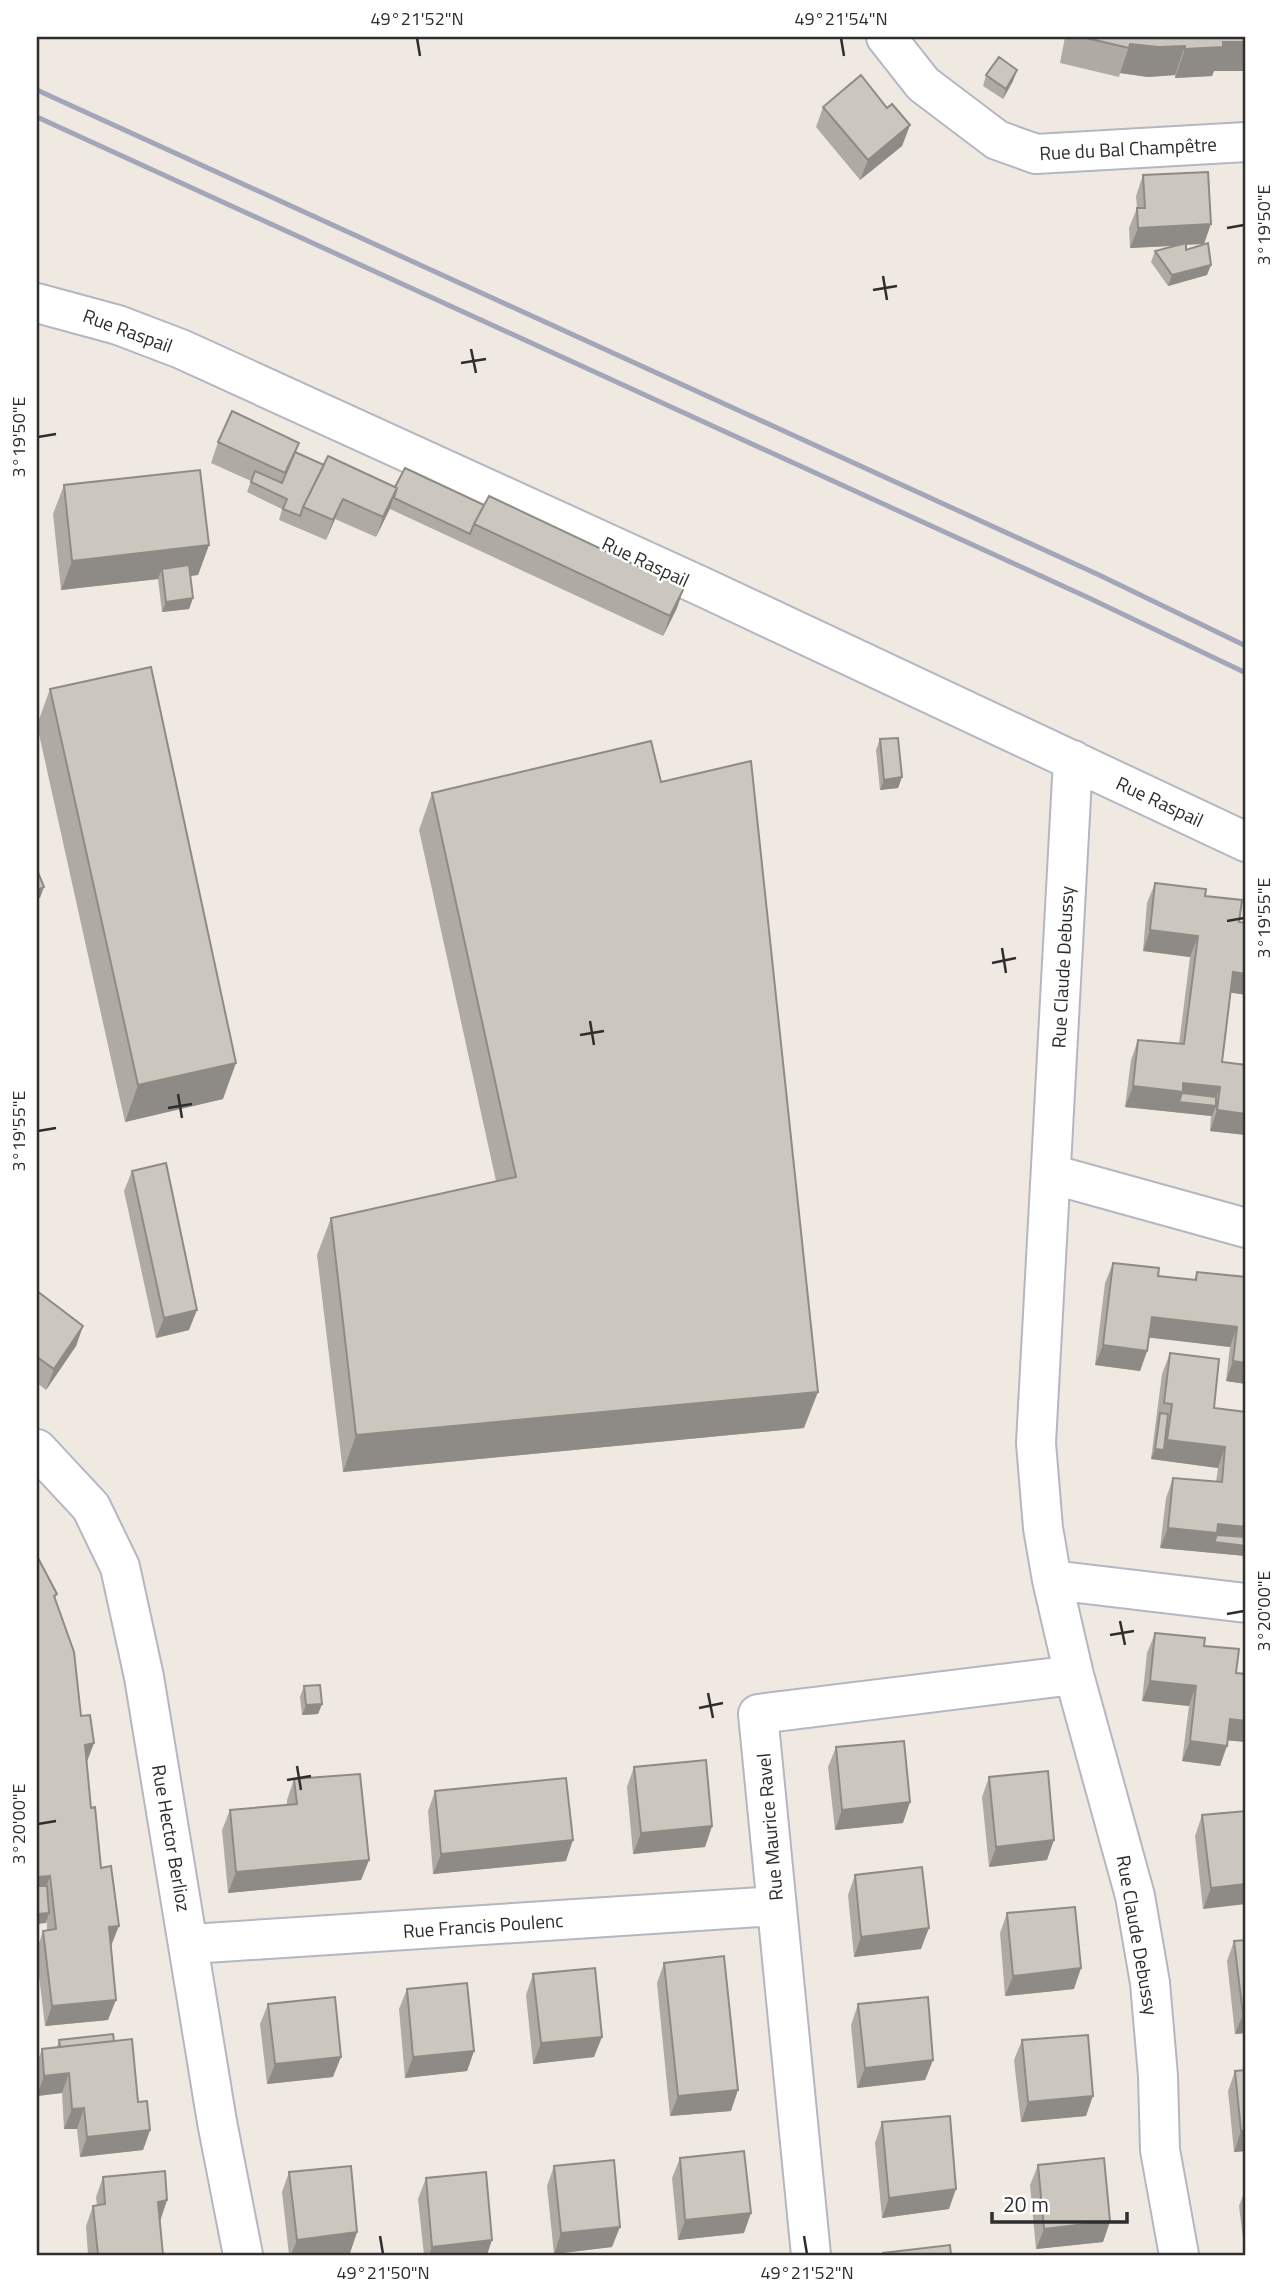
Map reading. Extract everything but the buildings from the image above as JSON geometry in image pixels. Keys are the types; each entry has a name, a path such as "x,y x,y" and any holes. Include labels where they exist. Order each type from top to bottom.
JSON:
{"street":[{"name":"Rue du Bal Champêtre","path":"886,37 923,84 998,140 1036,154 1246,142"},
{"name":"Rue Raspail","path":"37,303 118,325 181,349 426,459 1246,842"},
{"name":"Rue Claude Debussy","path":"1073,760 1035,1443 1043,1528 1052,1580 1074,1675 1135,1896 1150,1983 1158,2076 1160,2150 1179,2255"},
{"path":"1051,1174 1246,1228"},
{"name":"Rue Hector Berlioz","path":"37,1449 90,1507 120,1567 144,1677 191,1944 217,2122 243,2255"},
{"path":"1052,1580 1246,1602"},
{"name":"Rue Maurice Ravel","path":"811,2255 758,1714 1074,1675"},
{"name":"Rue Francis Poulenc","path":"191,1944 776,1906"}],"railway":[{"path":"37,90 1097,574 1246,646"},
{"path":"37,117 1089,598 1246,673"}]}
